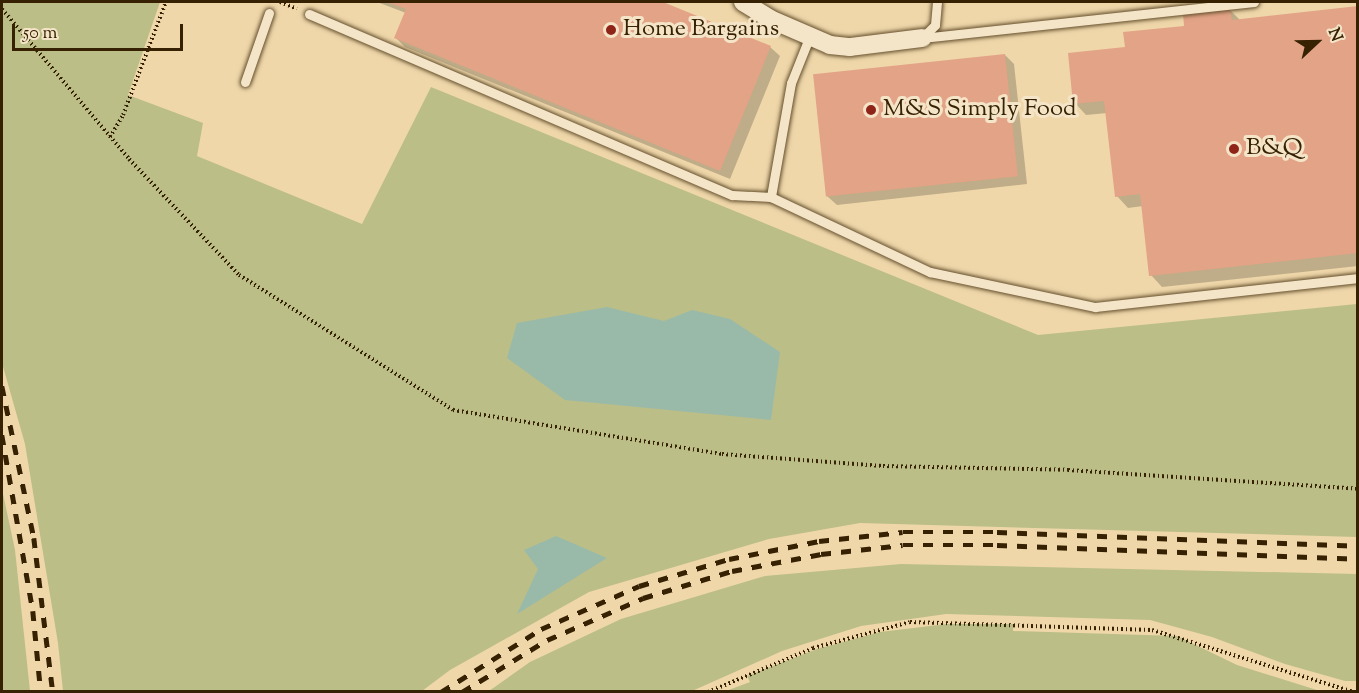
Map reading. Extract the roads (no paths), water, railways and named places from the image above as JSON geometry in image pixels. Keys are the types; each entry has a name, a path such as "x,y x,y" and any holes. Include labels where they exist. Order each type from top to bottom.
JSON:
{"street":[{"path":"742,2 809,38 850,47 922,38"}],"lane":[{"path":"922,38 935,26 937,2"},
{"path":"922,38 1254,2"},
{"path":"245,82 269,12"},
{"path":"309,14 732,195 771,197 930,272 1095,307 1358,278"},
{"path":"771,197 791,83 809,38"}],"railway":[{"path":"2,386 34,538 53,692"},
{"path":"2,435 33,611 41,692"},
{"path":"441,692 541,629 639,586 729,559 819,541 903,532 997,532 1358,546"},
{"path":"462,692 547,640 643,598 732,571 821,554 903,545 997,545 1358,559"}],"place":[{"name":"Home Bargains","path":"611,30"},
{"name":"M&S Simply Food","path":"871,110"},
{"name":"B&Q","path":"1234,149"}]}
